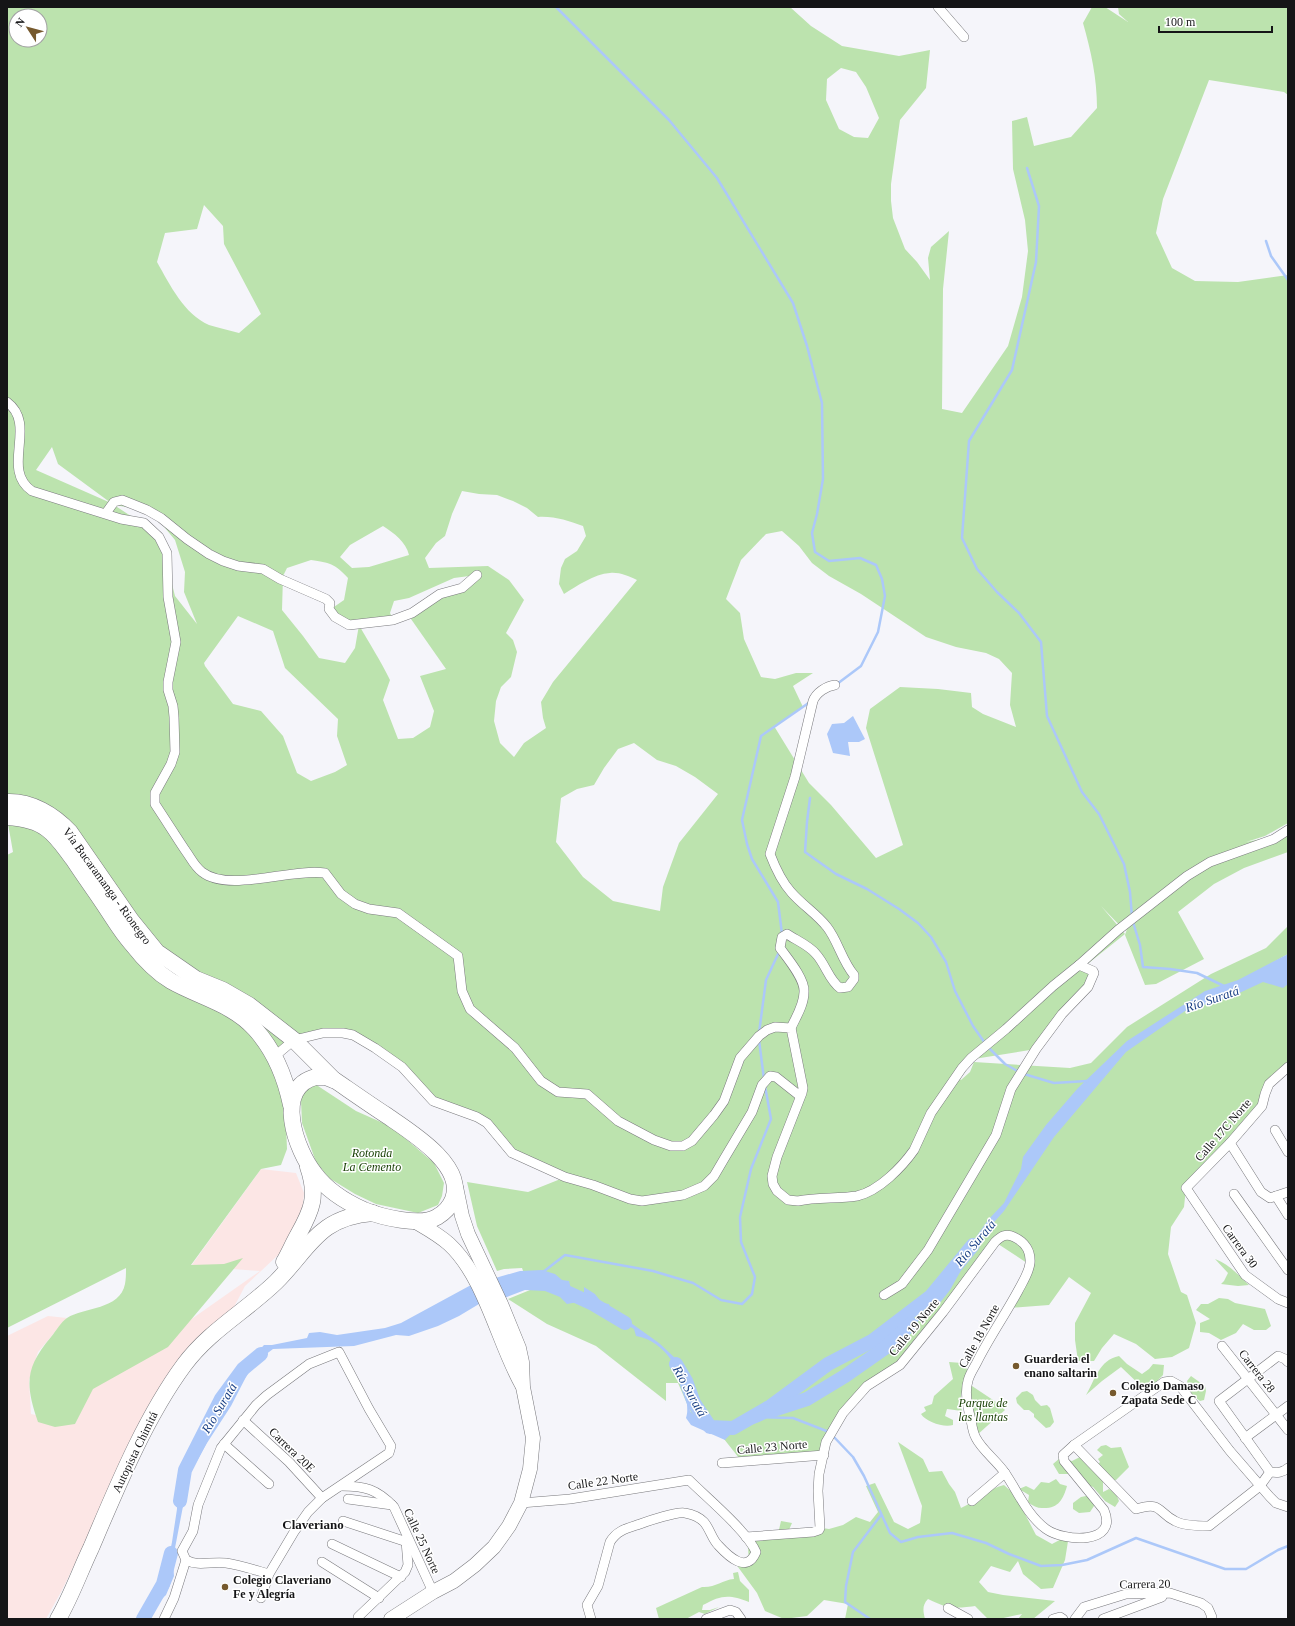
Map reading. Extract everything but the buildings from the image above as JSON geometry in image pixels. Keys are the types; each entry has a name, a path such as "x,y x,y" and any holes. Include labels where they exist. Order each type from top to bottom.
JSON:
{"highway":[{"name":"Vía Bucaramanga - Rionegro","path":"7,802 34,806 61,823 70,832 131,920 157,952 196,979 224,990 249,1005 294,1040 336,1081"},
{"name":"Vía Bucaramanga - Rionegro","path":"7,818 24,819 46,828 55,836 130,942 149,964 170,980 241,1016 258,1032 275,1056 288,1089 292,1110"},
{"path":"321,1077 336,1081 420,1139 435,1152 446,1166 455,1182 452,1201 443,1213 431,1220 416,1222 373,1214 354,1205 330,1189 315,1175 305,1160 296,1138 292,1110 294,1095 299,1086 306,1080 321,1077"},
{"name":"Autopista Chimitá","path":"245,1307 279,1270 308,1218 312,1207 313,1190 311,1176 305,1160"},
{"name":"Autopista Chimitá","path":"58,1619 145,1429 163,1396 184,1364 217,1330 276,1281 316,1235 330,1224 342,1219 357,1214 373,1214"}],"main road":[{"path":"391,1619 433,1592 454,1581 475,1565 494,1547 509,1526 521,1503 526,1486 532,1452 532,1438 522,1386 514,1372 494,1306 485,1267 466,1228 455,1182"},
{"path":"416,1222 434,1232 450,1245 463,1260 494,1306"}],"street":[{"path":"938,7 964,37"},
{"path":"7,402 14,410 20,426 16,472 23,484 32,491 106,513 121,519 144,523 159,537 167,553 168,597 176,642 168,682 168,690 173,706 175,752 171,764 155,793 154,800 155,804 193,863 201,872 218,879 239,880 310,872 325,873 341,894 355,904 369,909 401,915 429,937 442,944 458,956 462,992 470,1009 515,1048 540,1081 558,1092 588,1094 618,1121 654,1140 671,1146 683,1146 692,1141 714,1115 724,1101 740,1058 759,1036 771,1028 791,1028"},
{"path":"106,513 114,502 122,500 147,510 161,518 209,554 223,561 238,566 263,569 280,579 326,599 330,603 329,609 334,617 349,625 393,620 412,613 440,594 462,588 477,575"},
{"path":"835,685 829,686 814,699 795,777 770,854 790,892 827,926 841,950 849,969 854,975 854,979 848,987 840,988 830,978 825,965 811,948 803,945 787,934 782,937 780,948 795,969 805,991 803,1000 791,1028 803,1088 772,1176 774,1188 788,1200 798,1201 858,1196 875,1187 894,1173 914,1150 935,1106 962,1068 971,1058 1006,1029 1053,986 1118,930 1187,876 1210,862 1274,839 1288,830"},
{"path":"884,1295 902,1284 928,1250 996,1135 1011,1089 1036,1049 1062,1014 1090,985 1094,974 1093,971 1079,965"},
{"path":"275,1056 294,1040 323,1033 343,1033 353,1035 402,1067 433,1101 483,1120 512,1153 565,1177 593,1185 630,1199 642,1201 683,1195 704,1186 714,1176 745,1124 764,1083 770,1076 776,1077 800,1096"},
{"name":"Calle 17C Norte","path":"1186,1188 1230,1143 1262,1106 1269,1084 1288,1067"},
{"path":"1275,1130 1288,1152"},
{"path":"1230,1143 1261,1192 1270,1198 1288,1192"},
{"name":"Carrera 30","path":"1186,1188 1245,1275 1255,1284 1278,1299 1288,1303"},
{"path":"1234,1194 1288,1270"},
{"path":"1276,1196 1288,1215"},
{"name":"Calle 18 Norte","path":"995,1242 1001,1236 1008,1235 1022,1242 1030,1254 1030,1265 1024,1281 989,1339 967,1382 970,1416 976,1438 1005,1473 1022,1501 1040,1524 1047,1530 1064,1537 1082,1539 1094,1536 1102,1531 1106,1523 1106,1517 1104,1510 1063,1459 1065,1452 1074,1445"},
{"name":"Calle 19 Norte","path":"746,1537 813,1532 819,1530 819,1474 826,1442 843,1413 867,1386 900,1365 943,1312 995,1242"},
{"name":"Carrera 28","path":"1222,1346 1288,1430"},
{"path":"164,1619 174,1598 186,1560 182,1550 193,1530 202,1493 221,1448 256,1405 309,1364 339,1352 392,1450 322,1498 308,1512 294,1532 269,1574 261,1598"},
{"path":"1288,1362 1278,1356 1219,1401 1270,1472 1277,1473 1288,1468"},
{"path":"1270,1472 1260,1486 1209,1526 1176,1522 1159,1508 1150,1506 1136,1509 1074,1445 1164,1382 1171,1382 1180,1386 1230,1451 1260,1486 1276,1503 1288,1507"},
{"path":"1246,1438 1288,1406"},
{"name":"Carrera 20E","path":"243,1420 289,1462 322,1498"},
{"path":"224,1444 269,1484"},
{"name":"Calle 23 Norte","path":"722,1463 824,1455"},
{"path":"972,1501 1005,1473"},
{"name":"Calle 22 Norte","path":"521,1503 570,1498 689,1480 746,1537"},
{"name":"Calle 25 Norte","path":"341,1486 367,1488 386,1499 392,1505 433,1592"},
{"path":"348,1499 392,1505"},
{"path":"591,1619 587,1605 598,1586 610,1542 613,1536 619,1531 682,1512 694,1516 704,1522 718,1545 734,1559 742,1563 749,1562 754,1557 756,1552 753,1545 746,1537"},
{"path":"343,1521 406,1542"},
{"path":"358,1617 401,1577 408,1565 406,1542 401,1524"},
{"path":"332,1544 401,1577"},
{"path":"186,1560 196,1565 212,1562 227,1563 269,1574"},
{"path":"322,1562 379,1598"},
{"name":"Carrera 20","path":"1075,1619 1084,1607 1126,1594 1170,1594 1206,1605 1212,1619"},
{"path":"1103,1619 1170,1594"},
{"path":"948,1608 968,1619"},
{"path":"706,1619 730,1610 734,1610 741,1619"},
{"path":"1053,1619 1060,1617 1063,1619"}],"shaded area":[{"path":"261,1169 296,1173 304,1193 302,1214 292,1242 245,1286 234,1307 201,1336 109,1495 46,1619 7,1619 7,1336 48,1316 67,1318 38,1352 29,1380 31,1414 75,1424 92,1389 260,1271 191,1266"}],"green space":[{"path":"7,7 790,7 811,26 842,46 899,56 930,50 926,88 900,120 891,184 891,201 893,218 905,249 930,280 928,258 931,247 949,231 943,289 942,409 962,413 1008,346 1022,297 1028,251 1025,220 1013,169 1012,121 1027,117 1034,146 1071,137 1097,108 1093,65 1083,23 1092,7 1105,7 1128,22 1119,14 1118,7 1288,7 1288,95 1284,92 1209,80 1163,199 1156,233 1172,268 1195,281 1238,282 1288,275 1288,823 1265,836 1246,842 1266,838 1288,827 1288,852 1244,868 1214,884 1178,912 1204,959 1156,984 1145,985 1125,935 1128,926 1125,931 1101,906 1125,934 1085,966 1094,972 1036,1049 974,1059 960,1079 961,1080 970,1072 974,1062 1070,1068 1091,1063 1127,1027 1211,974 1266,948 1288,926 1288,954 1272,963 1288,963 1288,1067 1278,1072 1262,1106 1186,1188 1184,1207 1171,1227 1168,1254 1181,1292 1187,1295 1196,1323 1189,1348 1172,1357 1155,1359 1136,1344 1114,1334 1102,1348 1094,1361 1078,1361 1075,1340 1075,1323 1091,1293 1069,1277 1049,1305 1009,1308 1030,1265 995,1242 912,1348 859,1395 822,1453 739,1458 724,1439 692,1415 678,1383 666,1383 666,1401 596,1346 547,1324 508,1299 530,1290 522,1268 497,1271 477,1226 467,1182 528,1192 563,1178 519,1157 477,1116 441,1107 402,1065 343,1033 294,1040 276,1056 285,1099 287,1149 281,1165 261,1169 191,1265 224,1264 243,1258 168,1347 93,1389 75,1424 55,1427 38,1422 31,1397 30,1387 32,1367 36,1358 42,1348 67,1318 74,1314 100,1307 116,1299 122,1292 125,1284 126,1268 7,1328 7,855 13,852 7,818","holes":["841,68 856,72 866,87 879,118 868,138 854,137 839,129 826,100 827,79","204,205 223,226 224,244 261,314 239,333 209,325 192,314 178,298 157,262 165,233 197,229","52,447 58,464 111,503 36,470","462,491 497,495 527,508 538,517 556,518 583,526 586,536 577,551 565,559 561,568 559,584 564,594 586,581 604,574 620,574 637,580 553,682 541,702 546,728 524,743 514,757 500,743 494,721 496,701 501,687 511,677 517,652 513,640 506,633 524,600 509,580 488,566 429,568 425,558 436,543 445,536 452,514","114,505 151,511 175,540 185,572 184,592 197,624 175,596 170,576 169,546 140,522","383,526 402,542 409,555 369,567 352,568 340,557 350,545","782,531 799,546 812,563 829,576 861,594 926,637 956,647 986,653 999,659 1012,673 1010,705 1016,727 983,714 972,707 971,693 938,689 900,687 870,709 866,728 903,845 876,858 831,805 809,783 774,726 803,707 793,686 813,673 796,673 775,679 761,677 744,639 740,613 726,599 741,560 766,534","311,560 331,564 339,569 348,578 344,600 331,609 349,625 393,619 390,613 394,601 409,598 454,578 477,575 422,606 411,619 446,669 420,676 434,711 430,727 413,738 398,739 383,700 390,680 359,625 355,648 345,663 319,658 282,610 283,576 287,568","238,616 273,631 285,668 338,719 337,736 347,765 335,772 311,781 297,773 283,736 261,711 233,704 204,663","634,743 657,760 676,766 695,777 718,794 679,843 663,887 660,911 613,901 583,877 556,842 561,798 577,789 594,785 618,749"]},
{"name":"Rotonda La Cemento","path":"315,1084 356,1111 392,1127 434,1163 444,1183 442,1196 438,1205 418,1213 376,1204 355,1194 329,1178 316,1162 302,1123 301,1101 303,1093"},
{"path":"1215,1259 1229,1267 1249,1285 1238,1286 1221,1284 1228,1273"},
{"path":"1219,1298 1265,1309 1271,1326 1266,1330 1254,1330 1243,1324 1236,1333 1221,1340 1209,1333 1200,1332 1200,1323 1210,1319 1196,1310 1201,1304 1208,1304"},
{"path":"1119,1356 1127,1364 1142,1374 1153,1364 1164,1365 1163,1375 1151,1387 1143,1388 1121,1367 1086,1395 1102,1366 1112,1358"},
{"path":"949,1362 962,1363 971,1374 962,1391 962,1411 947,1409 945,1416 953,1420 953,1425 945,1426 927,1420 921,1414 926,1411 924,1407 932,1404 934,1396 953,1379"},
{"path":"1191,1376 1205,1386 1206,1391 1204,1400 1200,1401 1192,1395 1187,1381"},
{"name":"Parque de las llantas","path":"969,1384 996,1402 1005,1410 977,1435 968,1409"},
{"path":"1027,1391 1033,1395 1035,1400 1041,1406 1047,1405 1050,1408 1054,1422 1050,1427 1046,1428 1034,1417 1034,1414 1029,1410 1024,1410 1017,1403 1016,1398 1022,1392"},
{"path":"898,1442 923,1459 929,1472 942,1471 955,1492 961,1508 993,1489 1004,1485 1015,1495 1036,1535 1052,1544 1069,1535 1065,1560 1053,1588 1041,1589 1023,1574 1018,1561 1010,1572 991,1566 979,1582 988,1592 1055,1601 1033,1619 1018,1619 1022,1614 999,1619 988,1619 975,1606 960,1608 950,1607 928,1599 924,1608 925,1619 845,1619 848,1604 824,1600 807,1616 784,1619 765,1611 757,1593 738,1567 734,1557 749,1562 748,1547 760,1532 778,1534 781,1521 792,1523 788,1532 816,1527 829,1529 843,1525 856,1517 870,1522 878,1512 866,1486 875,1483 894,1522 908,1529 920,1523 922,1506"},
{"path":"1106,1445 1111,1448 1121,1447 1129,1467 1116,1480 1103,1482 1103,1492 1109,1489 1116,1494 1119,1501 1115,1507 1105,1501 1093,1487 1081,1483 1076,1476 1059,1474 1053,1464 1060,1458 1072,1461 1080,1457 1092,1470 1100,1462 1098,1459 1103,1455 1097,1450 1101,1446"},
{"path":"1056,1479 1060,1484 1067,1486 1062,1499 1059,1503 1052,1507 1040,1508 1033,1506 1028,1502 1029,1495 1019,1489 1026,1486 1034,1490 1041,1482 1049,1483"},
{"path":"1086,1496 1093,1498 1094,1506 1090,1512 1079,1513 1073,1509 1073,1503 1081,1497"},
{"path":"738,1572 740,1581 749,1590 749,1602 736,1598 725,1597 715,1599 703,1605 702,1610 710,1610 719,1607 705,1614 699,1612 686,1619 659,1619 656,1608 702,1587 711,1586 734,1579 733,1573"}],"water":[{"path":"853,716 865,739 859,742 848,742 850,756 833,753 827,734 832,724 844,723"},
{"path":"1288,954 1288,984 1283,988 1263,982 1235,995 1185,1011 1126,1052 1054,1137 1004,1211 973,1249 950,1290 931,1314 927,1312 903,1337 893,1336 815,1377 779,1406 771,1416 735,1431 725,1440 691,1425 686,1418 687,1402 682,1381 672,1360 656,1344 647,1339 636,1336 634,1329 610,1316 607,1308 600,1307 589,1300 567,1304 560,1297 545,1291 525,1290 507,1297 479,1304 438,1326 409,1336 396,1335 354,1346 273,1349 257,1361 247,1375 231,1406 207,1443 189,1475 175,1548 173,1564 174,1576 166,1595 152,1608 145,1619 141,1619 152,1601 162,1591 172,1542 177,1509 177,1496 184,1480 218,1415 237,1388 250,1360 264,1345 272,1345 307,1338 309,1333 320,1332 337,1335 385,1328 401,1323 471,1285 520,1271 542,1270 555,1274 562,1280 569,1281 571,1289 584,1294 584,1287 595,1294 602,1303 609,1304 610,1308 659,1343 674,1357 683,1373 687,1384 690,1411 697,1418 716,1431 725,1431 735,1428 758,1419 766,1414 766,1408 773,1401 782,1400 817,1374 881,1338 907,1326 924,1311 938,1297 967,1250 988,1220 1004,1203 1021,1169 1023,1157 1046,1125 1078,1088 1127,1041 1205,991 1238,980"}],"waterway":[{"path":"556,7 669,120 717,178 793,303 807,346 822,403 823,479 812,533 815,552 829,561 860,558 876,565 882,579 885,596 878,632 861,666 837,684"},
{"path":"1027,168 1039,206 1036,262 1012,370 969,441 962,538 977,569 997,592 1019,613 1041,642 1047,716 1082,792 1099,814 1124,864 1130,892 1132,917"},
{"path":"1266,241 1271,256 1288,280"},
{"path":"782,934 778,902 752,859 742,820 761,736 810,702"},
{"path":"810,798 805,852 836,874 867,889 918,923 931,937 946,962 955,991 973,1026 987,1046 1005,1064 1019,1072"},
{"path":"1133,922 1140,945 1143,967 1197,973 1224,986"},
{"path":"759,1033 766,980 779,952"},
{"path":"759,1040 764,1079"},
{"path":"1024,1074 1054,1083 1087,1081"},
{"path":"543,1272 565,1255 653,1271 693,1283 721,1300 742,1304 752,1294 755,1277 741,1242 740,1217 751,1169 771,1119 765,1086"},
{"name":"Río Suratá","path":"676,1364 686,1381 694,1403 710,1427 733,1428 771,1406 828,1364 872,1341 931,1296 973,1245"},
{"name":"Río Suratá","path":"569,1293 593,1304 625,1323"},
{"path":"770,1411 807,1399 845,1376 885,1348 911,1324"},
{"name":"Río Suratá","path":"180,1501 185,1470 221,1399 243,1369 261,1354"},
{"path":"753,1417 793,1418 829,1432"},
{"path":"833,1436 853,1457 864,1476 890,1533 901,1542 918,1537 952,1533 986,1543 1009,1554 1041,1566 1062,1565 1087,1560 1136,1538 1225,1569 1246,1569 1278,1550 1288,1546"},
{"path":"870,1619 845,1602 846,1586 853,1552 881,1515"},
{"name":"Río Suratá","path":"143,1619 163,1584 171,1553"}],"place":[{"name":"Guarderia el enano saltarin","path":"1016,1366"},
{"name":"Colegio Damaso Zapata Sede C","path":"1113,1393"},
{"name":"Colegio Claveriano Fe y Alegría","path":"225,1587"}],"district":[{"name":"Claveriano","path":"313,1524"}]}
